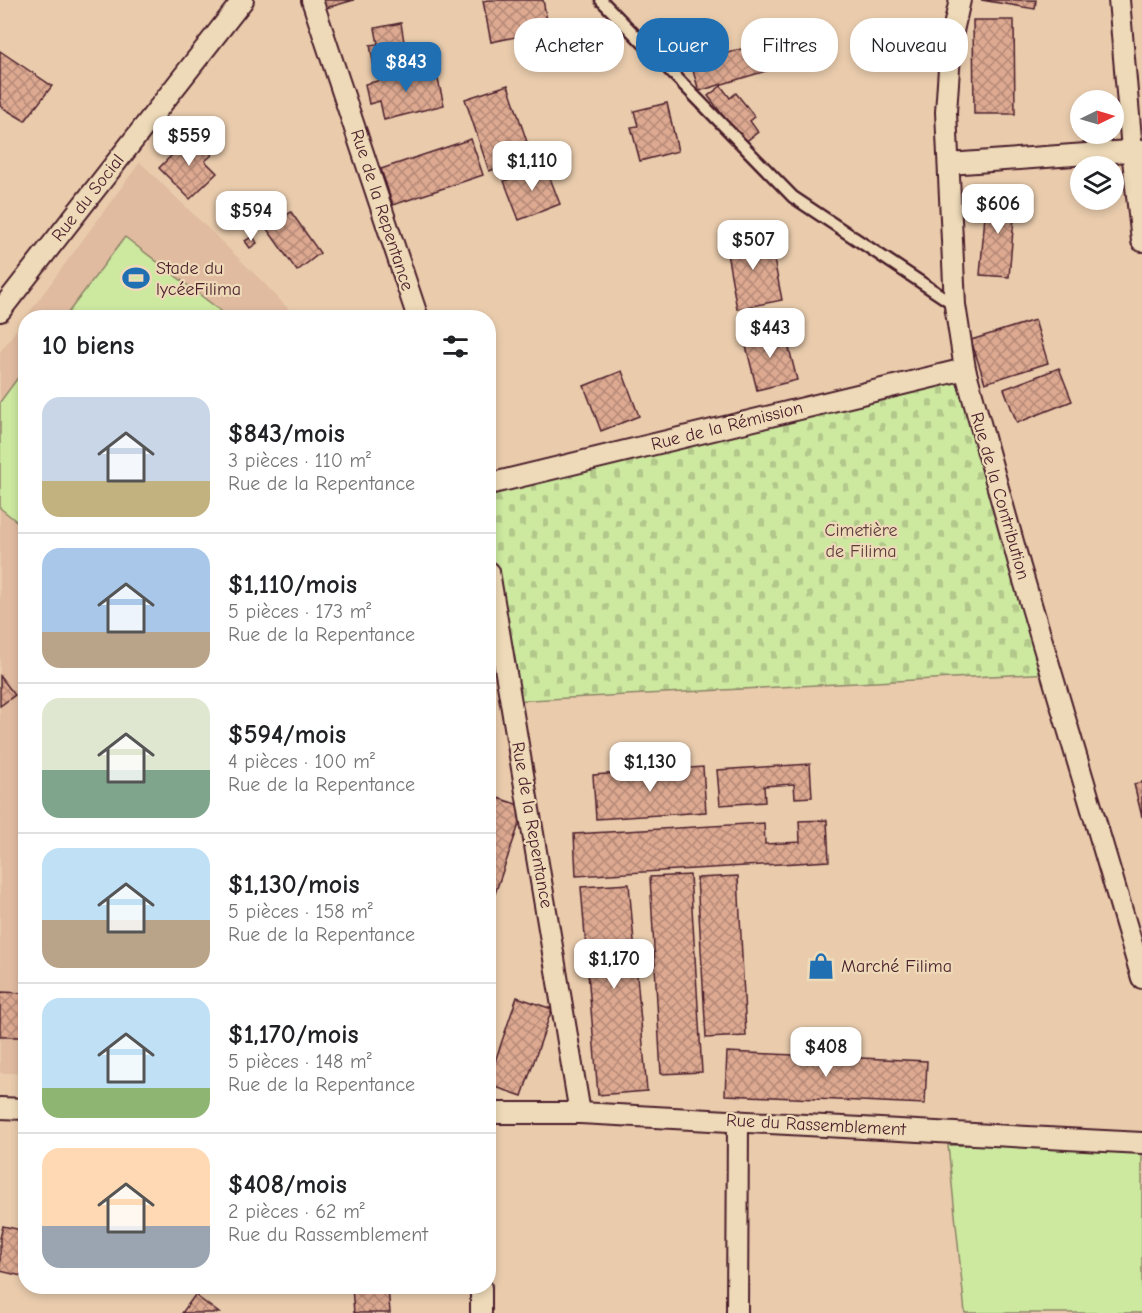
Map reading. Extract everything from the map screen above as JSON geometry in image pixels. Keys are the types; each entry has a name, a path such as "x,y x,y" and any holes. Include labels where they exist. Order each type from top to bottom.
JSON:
{"street":[{"name":"Rue du Social","path":"0,311 243,0"},
{"name":"Rue de la Repentance","path":"312,0 415,310"},
{"name":"Rue de la Contribution","path":"960,0 951,40 946,112 955,305 965,369 1020,567 1142,978"},
{"path":"1119,0 1137,150 1142,241"},
{"path":"949,164 1137,150"},
{"name":"Rue de la Rémission","path":"496,482 965,369"},
{"name":"Rue de la Repentance","path":"496,614 580,1113"},
{"path":"0,1108 18,1109"},
{"name":"Rue du Rassemblement","path":"496,1113 580,1113 1142,1143"},
{"path":"737,1313 738,1121"},
{"path":"481,1294 481,1313"}],"lane":[{"path":"602,0 793,197 955,305"}],"shaded area":[{"path":"140,162 289,310 31,310"},
{"path":"18,328 18,1073 0,1073 0,352"}],"green space":[{"name":"Stade du lycéeFilima","path":"125,237 220,310 70,310"},
{"name":"Cimetière de Filima","path":"965,369 1051,673 511,701 496,613 496,482"},
{"path":"18,378 18,522 0,508 0,402"},
{"path":"948,1145 1142,1146 1142,1313 965,1313"}],"building":[{"path":"317,0 354,0 319,10"},
{"path":"543,0 547,18 514,18 514,37 491,42 483,1"},
{"path":"981,0 1036,0 1035,9"},
{"path":"973,20 1014,20 1015,114 974,114"},
{"path":"401,23 407,61 374,67 370,45 378,44 375,28"},
{"path":"741,49 741,72 763,72 699,91 693,72 729,72 729,53"},
{"path":"0,51 52,86 25,121 0,106"},
{"path":"435,67 444,105 384,120 380,101 369,104 365,84"},
{"path":"508,85 532,157 489,171 465,99"},
{"path":"721,86 730,98 736,93 755,117 750,121 758,132 744,143 708,96"},
{"path":"667,103 678,151 640,161 631,127 638,126 634,111"},
{"path":"192,135 212,155 205,161 217,173 190,199 159,168"},
{"path":"471,139 483,175 393,205 381,169"},
{"path":"545,165 560,204 519,220 504,181"},
{"path":"987,192 1016,195 1009,277 980,275"},
{"path":"291,212 320,253 297,271 267,229"},
{"path":"769,234 782,300 737,309 725,242"},
{"path":"253,236 257,243 250,248 245,241"},
{"path":"1035,320 1048,363 985,383 971,340"},
{"path":"784,328 797,380 757,390 744,338"},
{"path":"1059,368 1072,401 1017,423 1004,389"},
{"path":"622,371 639,416 601,431 584,386"},
{"path":"0,676 15,695 0,706"},
{"path":"810,764 812,797 795,798 794,784 764,786 765,802 720,805 717,770"},
{"path":"703,767 706,812 596,819 593,775"},
{"path":"1142,782 1142,817 1134,784"},
{"path":"496,797 525,807 496,891"},
{"path":"827,820 829,861 576,876 574,834 764,823 765,844 800,842 799,821"},
{"path":"690,875 702,1072 661,1074 650,877"},
{"path":"738,876 746,1036 706,1038 697,878"},
{"path":"629,884 647,1091 598,1095 581,887"},
{"path":"0,992 18,993 18,1037 0,1037"},
{"path":"517,997 552,1009 522,1096 496,1087 496,1058"},
{"path":"727,1052 927,1061 925,1104 725,1095"},
{"path":"3,1226 18,1229 18,1275 0,1271 0,1238"},
{"path":"353,1294 389,1294 390,1313 354,1313"},
{"path":"195,1295 219,1313 182,1313"}],"place":[{"name":"Stade du lycéeFilima","path":"136,278"},
{"name":"Marché Filima","path":"821,966"}]}
